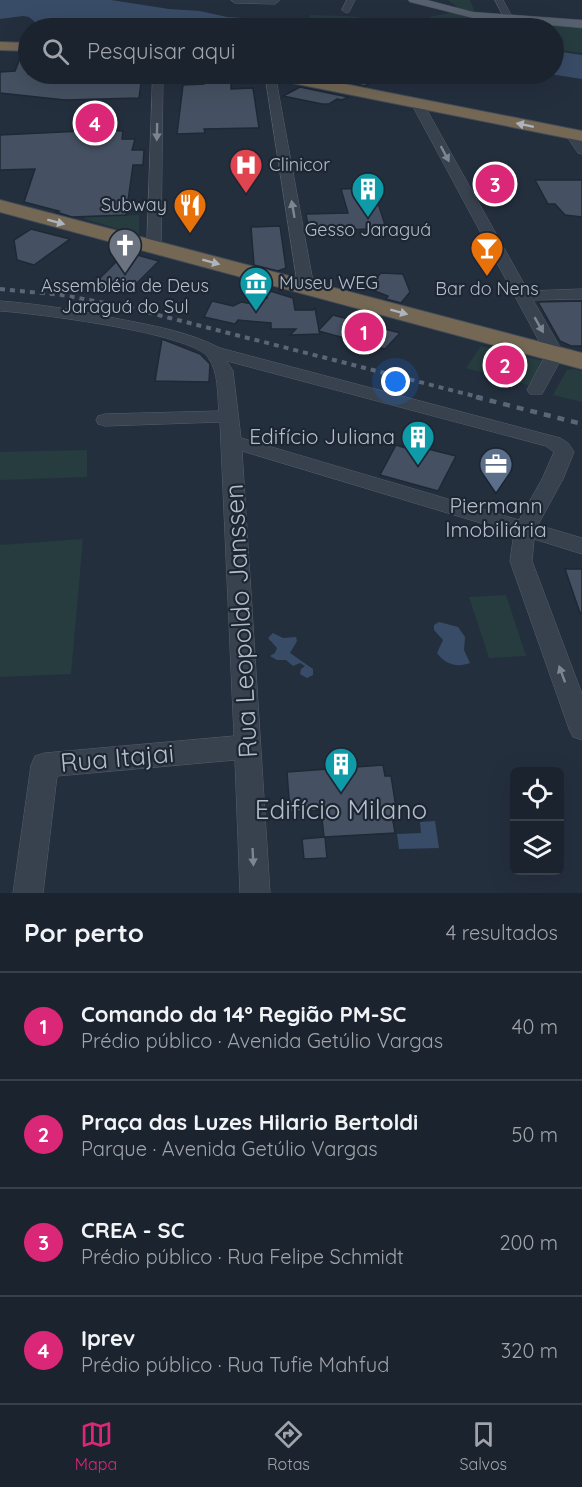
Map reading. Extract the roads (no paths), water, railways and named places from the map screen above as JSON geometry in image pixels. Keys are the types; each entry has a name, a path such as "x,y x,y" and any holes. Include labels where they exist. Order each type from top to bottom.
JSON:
{"highway":[{"path":"0,46 18,47"},
{"path":"321,84 577,135"},
{"path":"0,206 582,361"}],"main road":[{"path":"414,0 486,18"},
{"path":"564,24 582,24"}],"street":[{"path":"235,0 275,0 271,14"},
{"path":"346,10 351,0"},
{"path":"499,0 508,18"},
{"path":"154,247 158,84"},
{"path":"273,84 306,287"},
{"path":"417,103 555,354 536,390"},
{"path":"577,135 582,150"},
{"path":"522,296 582,294"},
{"path":"0,306 55,312 159,332 195,343 214,352 553,442 561,447 564,452 561,465 519,545 521,561 582,729"},
{"name":"Rua Leopoldo Janssen","path":"214,352 224,370 232,442 255,893"},
{"path":"105,420 229,416"},
{"path":"232,442 582,546"},
{"name":"Rua Itajai","path":"28,893 45,765 247,747"}],"water":[{"path":"0,0 111,0 244,18 30,18 23,16 0,19"},
{"path":"564,52 582,55 582,79 564,76"},
{"path":"439,622 458,627 465,637 464,650 470,663 451,664 437,653 443,640 434,630 434,625"},
{"path":"273,633 283,638 296,637 297,641 290,653 313,669 313,675 307,678 300,674 301,669 305,666 300,663 293,666 286,660 277,660 270,656 277,648 268,638"},
{"path":"435,821 439,848 399,849 397,834 421,833 420,822"}],"railway":[{"path":"0,289 62,295 127,307 482,398"},
{"path":"476,397 582,424"}],"place":[{"name":"Iprev","path":"95,123"},
{"name":"CREA - SC","path":"495,184"},
{"name":"Clinicor","path":"246,194"},
{"name":"Gesso Jaraguá","path":"368,218"},
{"name":"Subway","path":"190,234"},
{"name":"Assembléia de Deus Jaraguá do Sul","path":"125,274"},
{"name":"Bar do Nens","path":"487,277"},
{"name":"Museu WEG","path":"256,312"},
{"name":"Comando da 14º Região PM-SC","path":"364,332"},
{"name":"Praça das Luzes Hilario Bertoldi","path":"505,365"},
{"name":"Edifício Juliana","path":"418,466"},
{"name":"Piermann Imobiliária","path":"496,493"},
{"name":"Edifício Milano","path":"341,793"}]}
